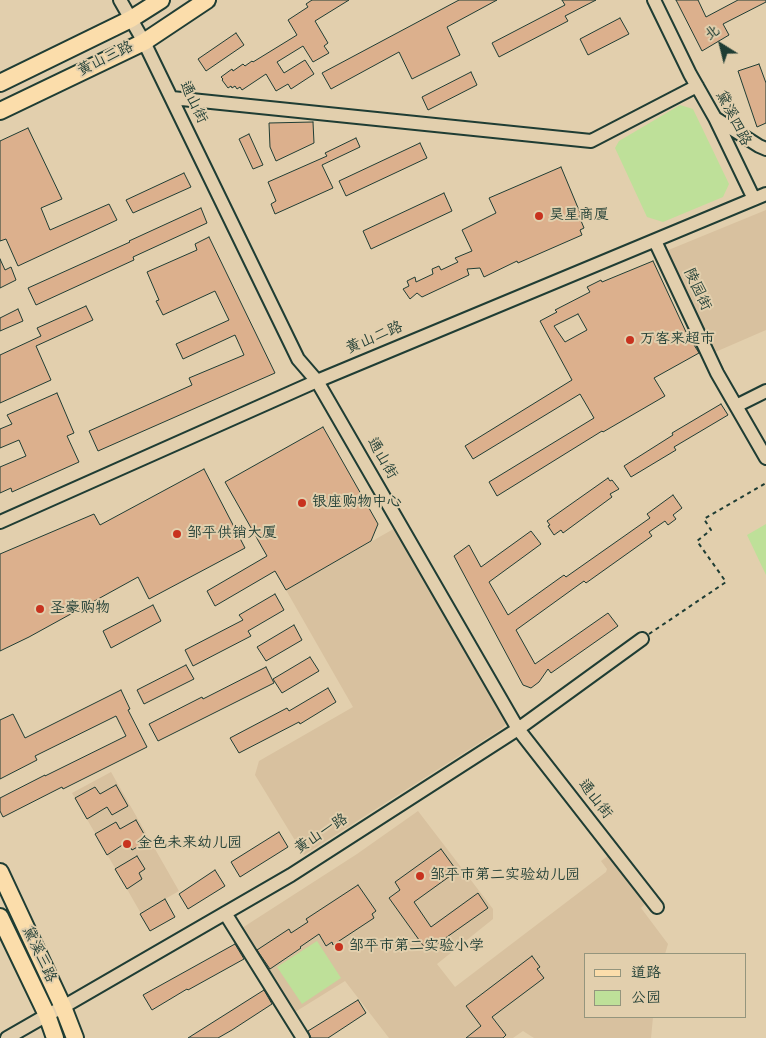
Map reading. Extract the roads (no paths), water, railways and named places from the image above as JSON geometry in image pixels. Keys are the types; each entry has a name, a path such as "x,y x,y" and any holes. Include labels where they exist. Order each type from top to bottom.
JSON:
{"main road":[{"name":"黄山三路","path":"0,83 131,20 161,0"},
{"name":"黄山三路","path":"0,111 144,42 207,0"},
{"name":"黛溪三路","path":"0,872 63,1007 75,1038"},
{"name":"黛溪三路","path":"0,917 47,1015 55,1038"}],"street":[{"name":"通山街","path":"120,0 144,42 172,98 298,358 317,381 518,729 657,907"},
{"name":"黛溪四路","path":"654,0 715,118 754,199"},
{"path":"172,98 591,141 697,86"},
{"path":"715,118 766,149"},
{"name":"黄山二路","path":"0,522 317,381 766,194"},
{"name":"陵园街","path":"655,241 717,373 766,458"},
{"path":"736,406 766,391"},
{"name":"黄山一路","path":"7,1038 291,875 518,729 642,639"},
{"path":"225,913 303,1038"}],"place":[{"name":"昊星商厦","path":"539,216"},
{"name":"万客来超市","path":"630,340"},
{"name":"银座购物中心","path":"302,503"},
{"name":"邹平供销大厦","path":"177,534"},
{"name":"圣豪购物","path":"40,609"},
{"name":"金色未来幼儿园","path":"127,844"},
{"name":"邹平市第二实验幼儿园","path":"420,876"},
{"name":"邹平市第二实验小学","path":"339,947"}]}
